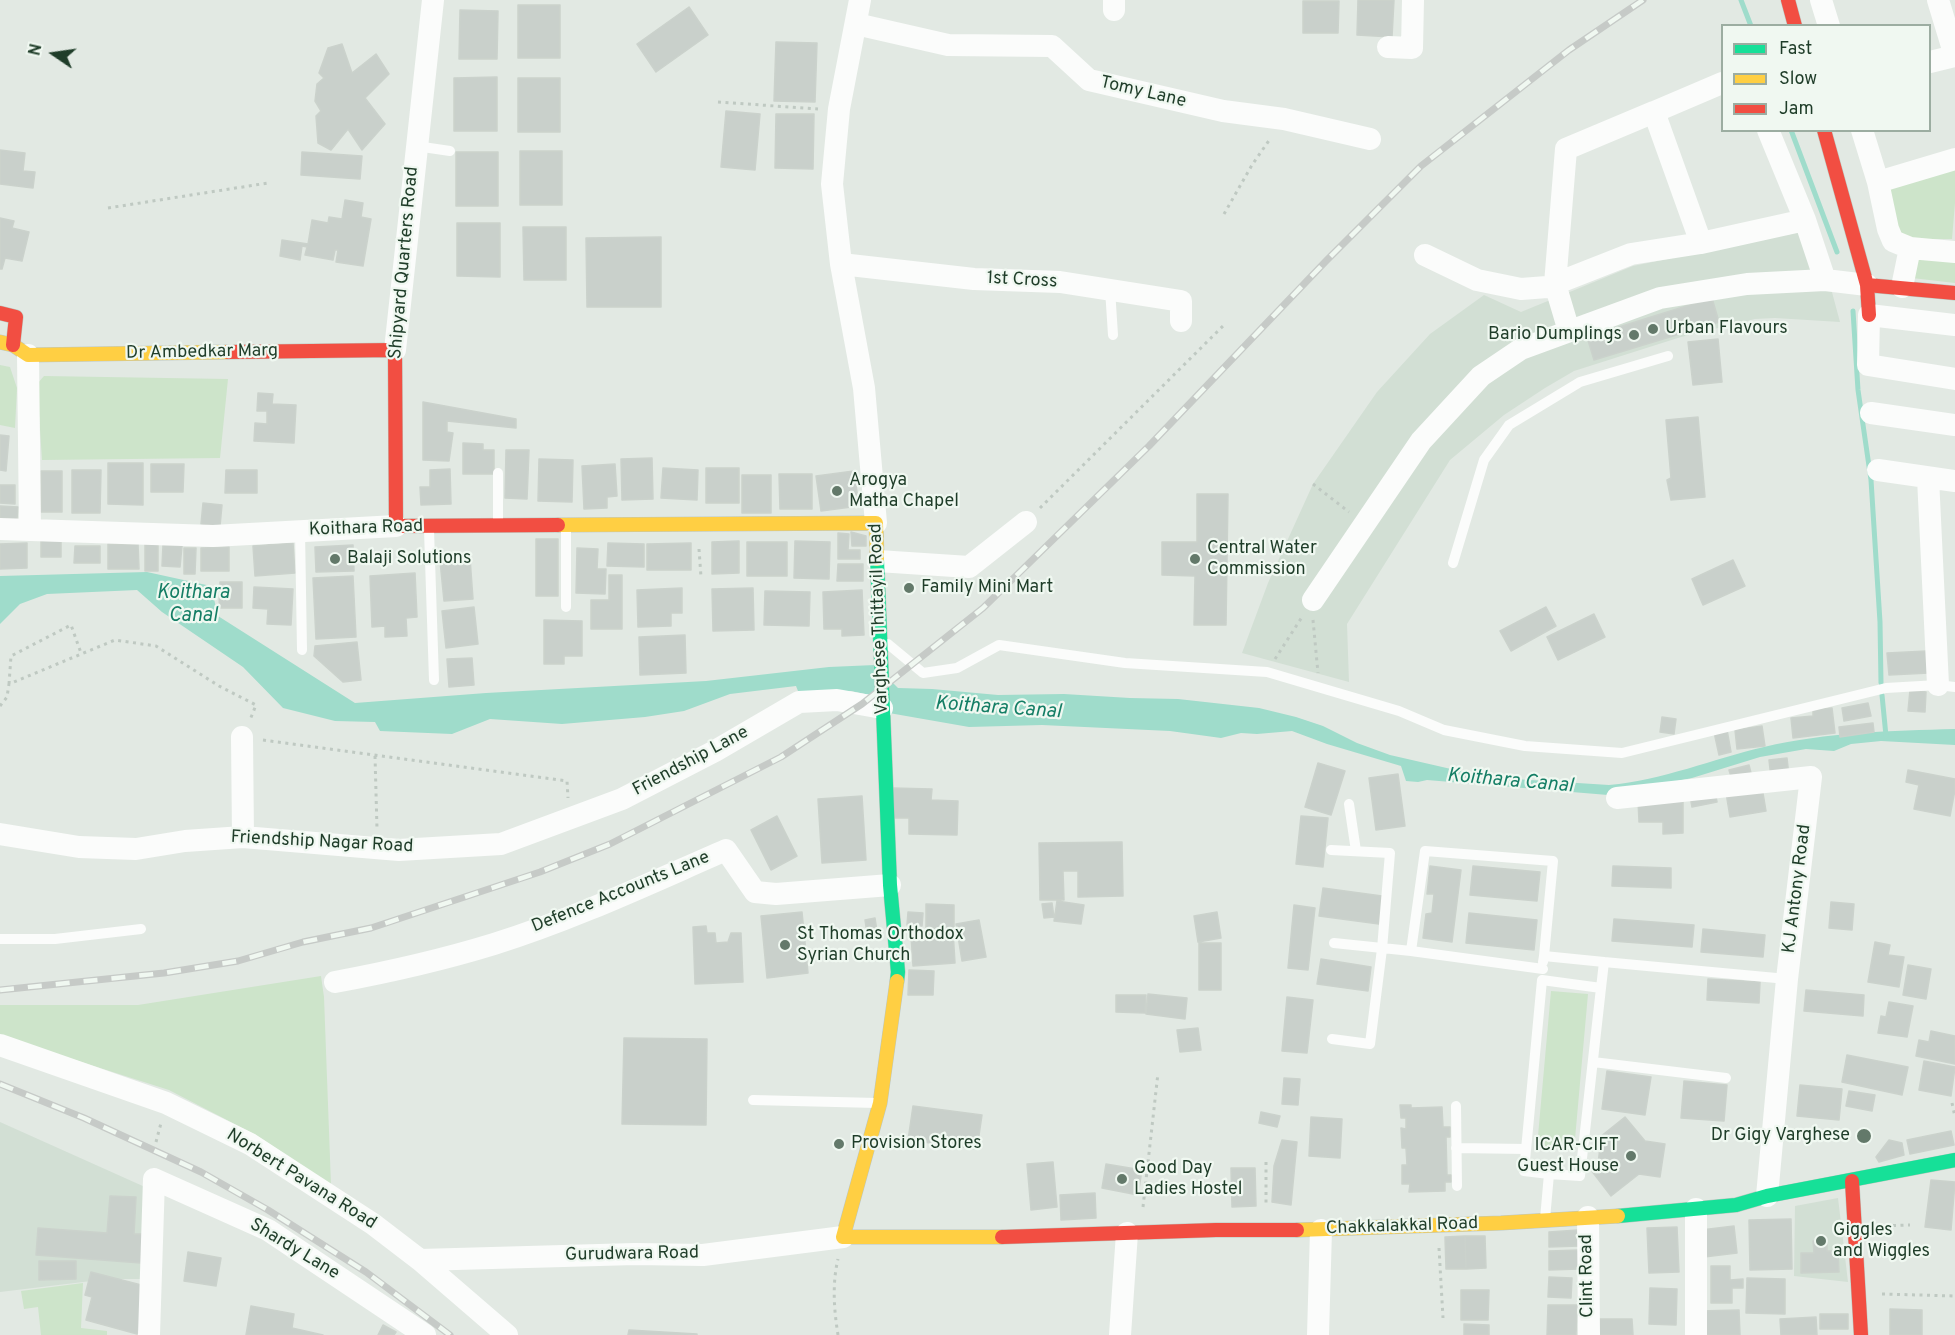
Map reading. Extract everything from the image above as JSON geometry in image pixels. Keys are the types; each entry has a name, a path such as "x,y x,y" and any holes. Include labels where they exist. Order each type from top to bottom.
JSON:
{"street":[{"name":"Shipyard Quarters Road","path":"396,526 395,350 433,0"},
{"name":"Varghese Thittayil Road","path":"843,1237 880,1103 898,972 890,885 876,522 864,388 841,264 832,184 839,109 860,0"},
{"path":"1388,47 1412,48 1413,0"},
{"path":"1788,0 1794,24"},
{"path":"1821,0 1828,24"},
{"path":"1931,62 1955,56 1938,0"},
{"name":"Tomy Lane","path":"856,24 948,45 1052,46 1089,80 1223,111 1284,119 1370,139"},
{"path":"1569,331 1555,284 1566,149 1721,83"},
{"path":"1654,111 1701,243"},
{"path":"1769,132 1805,220 1826,280"},
{"path":"1825,132 1867,285 1868,365 1955,379"},
{"path":"1863,132 1893,242 1910,248 1955,252"},
{"path":"1878,182 1955,159"},
{"path":"1425,255 1476,280 1521,289 1547,287 1631,254 1701,243 1805,220"},
{"path":"1902,287 1910,248"},
{"name":"1st Cross","path":"841,264 974,279 1060,282 1110,289 1181,301 1182,321"},
{"path":"1313,600 1421,441 1481,376 1521,349 1660,298 1747,285 1826,280 1955,293"},
{"path":"0,313 16,317 13,348 30,530"},
{"path":"1869,315 1955,325"},
{"name":"Dr Ambedkar Marg","path":"13,348 395,350"},
{"path":"1871,413 1955,425"},
{"path":"1878,470 1928,478 1955,477"},
{"path":"1928,478 1946,686"},
{"name":"Koithara Road","path":"0,530 213,536 396,526 876,522"},
{"path":"878,561 969,567 1026,522"},
{"name":"Friendship Lane","path":"501,844 622,799 715,751 799,702 837,700 882,708"},
{"path":"242,737 243,837"},
{"name":"KJ Antony Road","path":"1617,798 1811,777 1787,979 1767,1196"},
{"name":"Friendship Nagar Road","path":"0,834 78,847 136,849 184,841 243,837 399,850 501,844"},
{"name":"Defence Accounts Lane","path":"335,982 392,972 496,943 594,907 726,850 754,892 776,894 890,885"},
{"name":"Norbert Pavana Road","path":"0,1045 166,1102 250,1144 375,1221 507,1335"},
{"name":"Chakkalakkal Road","path":"843,1237 979,1238 1321,1230 1587,1217 1736,1205 1767,1196 1955,1160"},
{"name":"Shardy Lane","path":"149,1335 154,1179 268,1230 425,1335"},
{"path":"1852,1181 1861,1335"},
{"path":"1696,1209 1696,1335"},
{"name":"Clint Road","path":"1587,1217 1589,1335"},
{"path":"1318,1335 1321,1230"},
{"path":"1120,1335 1133,1233"},
{"name":"Gurudwara Road","path":"420,1260 635,1254 703,1255 843,1237"}],"lane":[{"path":"416,146 450,151"},
{"path":"1110,289 1113,335"},
{"path":"1453,563 1484,460 1509,424 1580,382 1668,356"},
{"path":"498,474 498,526"},
{"path":"429,526 434,680"},
{"path":"566,526 566,607"},
{"path":"300,531 302,650"},
{"path":"880,638 923,673 957,668 999,645 1125,663 1267,672 1399,711 1444,730 1525,747 1622,753 1886,688 1946,686"},
{"path":"1349,804 1356,851"},
{"path":"1331,850 1390,853 1382,949 1370,1044 1332,1039"},
{"path":"1411,951 1425,851 1553,861 1524,1172 1580,1176 1604,962"},
{"path":"0,939 55,939 141,929"},
{"path":"1334,943 1411,951 1542,974 1601,988"},
{"path":"1544,956 1787,979"},
{"path":"1593,1062 1726,1078"},
{"path":"753,1100 880,1103"},
{"path":"1456,1106 1457,1186"},
{"path":"1456,1148 1526,1149"},
{"path":"1545,1219 1548,1174"}],"path":[{"path":"718,102 821,109"},
{"path":"1224,214 1252,165 1284,119"},
{"path":"108,208 268,183"},
{"path":"1026,522 1225,324"},
{"path":"1313,484 1365,524"},
{"path":"1267,672 1313,600"},
{"path":"1313,600 1313,636 1320,688"},
{"path":"0,706 7,697 10,656 71,625 81,653"},
{"path":"9,684 115,640 156,646 219,686 256,705 242,737 567,781 570,819"},
{"path":"375,756 378,848"},
{"path":"1133,1233 1158,1073"},
{"path":"1952,1103 1955,1117"},
{"path":"1266,1162 1266,1230"},
{"path":"1854,1226 1910,1225"},
{"path":"1438,1226 1443,1318"},
{"path":"838,1335 834,1311 835,1273 843,1237"},
{"path":"1859,1293 1955,1296"}],"shaded area":[{"path":"1955,167 1952,239 1905,239 1896,231 1884,186"},
{"path":"1815,229 1840,322 1755,319 1681,337 1574,371 1504,415 1450,460 1347,624 1349,682 1242,653 1268,583 1313,484 1377,392 1430,334 1484,295 1521,312 1633,266"},
{"path":"1916,255 1955,259 1955,283 1912,278"},
{"path":"0,365 10,367 17,388 15,428 0,425"},
{"path":"44,376 228,379 220,458 42,460 37,384"},
{"path":"321,976 324,997 331,1185 256,1135 169,1090 0,1036 0,1005 138,1005"},
{"path":"1551,991 1588,994 1574,1150 1537,1147"},
{"path":"0,1122 145,1187 147,1279 108,1279 0,1292"},
{"name":"Giggles and Wiggles","path":"1838,1198 1848,1282 1794,1276 1795,1206"},
{"path":"83,1283 81,1328 107,1331 107,1335 41,1335 38,1307 24,1309 21,1291"}],"water":[{"name":"Koithara Canal","path":"147,572 211,586 218,616 355,703 706,681 829,667 875,665 898,688 998,695 1064,694 1178,699 1259,708 1323,726 1357,743 1390,755 1499,778 1609,785 1649,779 1788,742 1859,733 1955,729 1955,745 1881,741 1851,744 1834,751 1806,749 1760,757 1692,778 1608,795 1427,780 1406,781 1401,766 1292,731 1241,733 1221,738 1170,731 1042,725 969,727 889,713 888,699 851,691 800,696 796,686 730,694 684,711 645,717 562,724 490,719 452,734 380,731 375,722 335,721 283,708 243,667 162,612 137,590 47,594 20,604 0,624 0,576"}],"building":[{"path":"1358,0 1394,0 1392,37 1357,35"},
{"path":"1303,1 1339,1 1338,33 1303,33"},
{"path":"518,5 560,5 560,58 518,58"},
{"path":"689,7 708,35 656,72 637,44"},
{"path":"460,10 498,11 497,59 459,59"},
{"path":"776,42 817,43 815,102 774,101"},
{"path":"342,44 352,73 376,54 389,74 365,98 385,124 362,150 348,129 331,150 318,143 316,116 321,111 315,101 317,84 324,78 319,73 328,48"},
{"path":"497,77 497,131 454,131 454,78"},
{"path":"518,78 560,78 560,132 518,132"},
{"path":"726,111 760,114 755,170 721,167"},
{"path":"776,114 814,114 813,169 775,168"},
{"path":"0,150 25,153 23,171 35,172 33,188 0,184"},
{"path":"520,151 562,151 562,205 520,205"},
{"path":"302,152 362,156 360,179 301,175"},
{"path":"456,152 498,152 498,206 456,206"},
{"path":"345,200 363,203 361,217 371,219 363,266 336,262 338,250 335,250 333,260 305,255 307,247 302,246 300,260 280,256 282,240 308,244 312,220 328,223 329,217 342,219"},
{"path":"0,218 14,221 12,228 29,232 22,261 5,258 2,269 0,269"},
{"path":"457,223 500,223 500,277 457,276"},
{"path":"523,227 566,227 566,280 524,280"},
{"path":"661,237 661,307 587,307 586,238"},
{"name":"Urban Flavours","path":"1712,298 1719,322 1594,360 1587,337"},
{"path":"1718,339 1722,382 1693,385 1688,342"},
{"path":"258,393 273,394 272,404 296,405 294,443 254,441 255,423 267,424 267,411 257,411"},
{"path":"423,402 516,419 516,428 447,421 447,432 453,433 449,461 423,460"},
{"path":"1698,417 1705,497 1671,500 1667,480 1671,478 1666,420"},
{"path":"0,435 9,436 6,471 0,470"},
{"path":"463,443 483,444 483,450 494,450 494,474 463,474"},
{"path":"506,450 529,450 527,499 505,498"},
{"path":"652,458 653,499 622,500 621,459"},
{"path":"539,459 573,460 572,502 538,501"},
{"path":"108,463 143,463 143,505 108,504"},
{"path":"151,464 184,464 183,492 151,492"},
{"path":"615,464 617,496 607,497 607,508 584,509 582,466"},
{"path":"663,468 698,470 697,500 661,498"},
{"path":"706,468 739,468 739,503 706,503"},
{"path":"450,469 451,504 421,505 420,487 430,487 430,470"},
{"path":"72,470 101,470 100,513 72,513"},
{"path":"226,470 257,470 257,493 225,493"},
{"path":"41,471 62,471 62,512 41,512"},
{"name":"Arogya Matha Chapel","path":"854,471 859,506 821,511 816,476"},
{"path":"779,474 812,474 812,509 780,509"},
{"path":"742,475 771,475 771,513 742,513"},
{"path":"0,485 15,485 15,504 0,503"},
{"name":"Central Water Commission","path":"1197,494 1228,494 1226,625 1194,625 1195,576 1162,575 1162,542 1197,542"},
{"path":"203,503 222,505 220,526 201,524"},
{"path":"0,506 18,507 17,519 0,518"},
{"path":"851,532 866,536 866,546 852,546"},
{"path":"838,533 849,534 848,550 860,550 860,559 838,559"},
{"path":"536,539 558,539 558,596 536,596"},
{"path":"41,540 61,540 61,557 41,557"},
{"path":"739,541 739,573 712,574 712,542"},
{"path":"795,541 830,542 829,579 794,578"},
{"path":"145,542 158,542 158,571 145,571"},
{"path":"747,542 787,542 787,576 747,576"},
{"path":"27,543 27,568 0,569 0,544"},
{"path":"293,543 295,573 255,576 253,546"},
{"path":"608,543 644,544 644,567 607,566"},
{"path":"691,543 691,570 647,570 647,544"},
{"path":"108,544 138,544 139,569 108,569"},
{"path":"163,545 182,546 180,567 162,566"},
{"name":"Balaji Solutions","path":"353,545 354,571 316,572 315,547"},
{"path":"75,546 100,546 100,563 74,563"},
{"path":"229,547 229,571 201,571 201,548"},
{"path":"184,548 196,548 195,574 184,574"},
{"path":"577,548 598,549 597,569 606,569 605,594 576,593"},
{"path":"470,558 473,599 444,601 440,561"},
{"path":"1733,560 1745,586 1703,605 1692,579"},
{"path":"838,564 863,564 863,581 837,581"},
{"path":"415,573 417,617 406,618 407,636 385,637 385,626 372,627 370,576"},
{"path":"609,575 622,575 622,629 591,629 591,600 609,600"},
{"path":"353,576 356,637 316,639 313,578"},
{"path":"220,582 242,582 242,608 219,608"},
{"path":"254,587 293,589 291,625 267,624 268,609 253,608"},
{"path":"682,588 682,613 671,613 671,626 638,627 637,590"},
{"path":"753,588 754,630 713,631 712,589"},
{"path":"862,590 864,635 842,636 842,629 824,629 823,592"},
{"path":"765,591 810,592 809,626 764,625"},
{"path":"474,607 478,644 446,648 442,611"},
{"path":"1546,607 1556,626 1511,651 1500,631"},
{"path":"1594,614 1605,637 1558,660 1547,637"},
{"path":"544,620 582,621 582,656 564,656 564,664 544,664"},
{"path":"685,635 686,673 640,675 639,637"},
{"path":"357,642 361,680 343,682 314,656 315,646"},
{"path":"1927,651 1929,673 1889,675 1887,653"},
{"path":"472,658 474,685 449,687 447,659"},
{"path":"1910,690 1926,692 1925,712 1908,711"},
{"path":"1868,703 1871,716 1844,721 1842,708"},
{"path":"1832,708 1835,733 1793,738 1791,718 1813,716 1813,710"},
{"path":"1662,717 1676,719 1674,734 1660,732"},
{"path":"1873,723 1874,732 1840,737 1839,727"},
{"path":"1762,726 1765,746 1737,749 1735,730"},
{"path":"1727,730 1731,752 1719,755 1714,732"},
{"path":"1787,758 1789,776 1771,778 1769,760"},
{"path":"1318,763 1345,771 1331,815 1305,807"},
{"path":"1749,765 1752,777 1733,783 1729,770"},
{"path":"1908,770 1955,779 1950,816 1914,809 1919,785 1906,782"},
{"path":"1398,774 1405,826 1376,830 1369,778"},
{"path":"1762,787 1766,811 1730,817 1726,793"},
{"path":"892,788 932,789 931,800 958,801 957,835 909,834 909,818 892,818"},
{"path":"1715,791 1717,802 1692,807 1690,796"},
{"path":"862,796 866,860 822,863 818,799"},
{"path":"1683,799 1683,833 1663,834 1663,822 1639,822 1638,800"},
{"path":"777,816 797,856 771,870 751,830"},
{"path":"1301,816 1328,818 1323,867 1296,864"},
{"path":"1122,842 1123,896 1078,897 1078,871 1063,871 1064,900 1040,900 1039,843"},
{"path":"1430,866 1461,870 1452,942 1423,938 1426,914 1432,913 1434,894 1427,894"},
{"path":"1473,866 1540,872 1537,901 1470,895"},
{"path":"1613,866 1671,868 1671,888 1612,886"},
{"path":"1323,888 1382,896 1379,924 1319,916"},
{"path":"1057,901 1084,905 1081,924 1054,921"},
{"path":"1831,902 1854,904 1852,930 1829,928"},
{"path":"1052,903 1054,917 1044,918 1042,904"},
{"path":"926,904 954,905 954,929 926,928"},
{"path":"1294,905 1315,908 1308,970 1288,968"},
{"name":"St Thomas Orthodox Syrian Church","path":"802,912 808,973 767,978 761,916"},
{"path":"908,912 923,913 922,926 907,925"},
{"path":"1217,912 1221,938 1198,942 1194,916"},
{"path":"1469,913 1537,920 1534,950 1466,943"},
{"path":"875,918 877,931 867,933 865,920"},
{"path":"1614,919 1694,925 1692,947 1612,941"},
{"path":"979,920 986,957 962,961 956,924"},
{"path":"706,926 707,933 715,933 716,943 728,942 731,933 741,933 743,982 695,984 693,927"},
{"path":"1703,929 1765,935 1763,957 1701,952"},
{"path":"953,931 955,963 913,966 911,935"},
{"path":"1875,942 1890,945 1888,955 1904,957 1899,987 1868,982"},
{"path":"1199,943 1221,943 1221,990 1199,990"},
{"path":"1321,959 1371,967 1368,991 1317,984"},
{"path":"1908,965 1931,969 1926,999 1903,995"},
{"path":"909,970 934,971 933,995 908,995"},
{"path":"1708,979 1760,982 1759,1003 1707,1000"},
{"path":"1806,990 1864,995 1863,1016 1804,1011"},
{"path":"1148,994 1187,998 1185,1019 1146,1014"},
{"path":"1116,995 1146,995 1145,1013 1116,1012"},
{"path":"1287,997 1313,1000 1307,1053 1282,1051"},
{"path":"1889,1002 1913,1006 1907,1037 1878,1033 1881,1016 1886,1017"},
{"path":"1198,1028 1201,1050 1180,1052 1177,1030"},
{"path":"1931,1031 1955,1036 1955,1064 1916,1056 1919,1040 1929,1042"},
{"path":"624,1038 707,1039 706,1125 622,1124"},
{"path":"1847,1055 1908,1067 1902,1095 1842,1082"},
{"path":"1924,1061 1955,1067 1951,1096 1919,1090"},
{"path":"1607,1071 1651,1077 1645,1115 1602,1109"},
{"path":"1284,1078 1300,1079 1298,1105 1282,1104"},
{"path":"1684,1081 1727,1085 1724,1121 1681,1118"},
{"path":"1800,1085 1842,1089 1839,1120 1797,1116"},
{"path":"1849,1091 1875,1095 1872,1111 1846,1106"},
{"path":"1400,1105 1411,1105 1411,1108 1442,1107 1443,1127 1450,1127 1450,1137 1446,1137 1447,1175 1451,1175 1451,1182 1445,1182 1445,1191 1409,1192 1410,1184 1402,1184 1402,1165 1407,1165 1406,1148 1402,1148 1401,1128 1406,1129 1406,1118 1401,1118"},
{"path":"913,1106 982,1115 977,1149 908,1140"},
{"path":"1261,1112 1280,1116 1277,1127 1259,1123"},
{"path":"1311,1117 1342,1119 1340,1158 1309,1156"},
{"name":"ICAR-CIFT Guest House","path":"1625,1117 1645,1141 1665,1144 1660,1177 1639,1174 1611,1196 1591,1170 1598,1164 1600,1147 1595,1141"},
{"path":"1951,1131 1954,1145 1910,1154 1907,1140"},
{"path":"1282,1140 1297,1142 1291,1205 1272,1202 1274,1166"},
{"path":"1889,1140 1902,1143 1904,1155 1879,1162 1876,1157"},
{"path":"1053,1162 1057,1207 1031,1210 1027,1164"},
{"name":"Good Day Ladies Hostel","path":"1106,1164 1142,1170 1138,1195 1102,1188"},
{"path":"1231,1168 1255,1168 1256,1206 1232,1207"},
{"path":"1931,1180 1955,1182 1951,1230 1925,1227"},
{"path":"1095,1193 1096,1218 1061,1220 1060,1195"},
{"path":"110,1196 136,1197 134,1234 143,1234 141,1263 36,1255 38,1228 107,1233"},
{"path":"1791,1219 1792,1269 1750,1270 1749,1220"},
{"path":"1734,1226 1737,1253 1704,1257 1701,1230"},
{"path":"1677,1227 1679,1272 1649,1273 1647,1228"},
{"path":"1578,1230 1579,1246 1549,1247 1549,1232"},
{"path":"1465,1236 1485,1236 1486,1268 1466,1269"},
{"path":"1465,1236 1466,1269 1446,1269 1445,1237"},
{"path":"1813,1241 1827,1241 1827,1251 1838,1251 1839,1272 1801,1273 1801,1253 1814,1253"},
{"path":"1579,1250 1579,1269 1549,1270 1549,1251"},
{"path":"188,1252 221,1258 216,1286 184,1281"},
{"path":"39,1261 76,1261 76,1279 39,1280"},
{"path":"1711,1266 1730,1266 1730,1280 1743,1279 1743,1288 1732,1288 1732,1303 1711,1303"},
{"path":"91,1272 149,1287 137,1334 86,1320 92,1297 85,1295"},
{"path":"1549,1277 1572,1278 1571,1298 1548,1297"},
{"path":"1747,1278 1785,1279 1785,1314 1746,1313"},
{"path":"1650,1288 1677,1289 1676,1325 1649,1324"},
{"path":"1461,1290 1489,1290 1488,1320 1461,1320"},
{"path":"1548,1305 1577,1305 1576,1335 1547,1335"},
{"path":"251,1306 294,1314 292,1328 323,1335 246,1335"},
{"path":"1890,1309 1922,1310 1922,1335 1890,1335"},
{"path":"1739,1310 1740,1335 1700,1335 1699,1311"},
{"path":"1820,1314 1848,1314 1848,1329 1820,1329"},
{"path":"1816,1317 1817,1335 1781,1335 1780,1319"},
{"path":"1598,1319 1632,1319 1633,1335 1598,1335"},
{"path":"1464,1324 1489,1325 1489,1335 1464,1335"},
{"path":"383,1325 396,1332 394,1335 378,1335"},
{"path":"629,1330 697,1334 697,1335 628,1335"}],"waterway":[{"path":"1741,0 1750,24"},
{"path":"1792,132 1837,252"},
{"path":"1853,311 1858,390 1871,480 1880,622 1881,683"},
{"path":"1882,695 1886,736"}],"railway":[{"path":"0,990 164,973 238,961 303,942 371,928 540,872 610,844 781,757 862,704 983,608 1149,446 1326,261 1421,166 1569,50 1643,0"},
{"path":"0,1084 84,1118 201,1172 268,1210 366,1272 450,1335"}],"traffic: fast":[{"path":"877,559 890,885 897,981"},
{"path":"1618,1216 1736,1205 1767,1196 1955,1160"}],"traffic: slow":[{"path":"0,342 13,345 28,355 228,352"},
{"path":"558,525 876,523 877,559"},
{"path":"897,981 880,1103 843,1237 1002,1237"},
{"path":"1297,1230 1501,1223 1618,1216"}],"traffic: jam":[{"path":"1788,0 1794,24"},
{"path":"1825,132 1867,285 1869,315"},
{"path":"1867,285 1955,293"},
{"path":"0,313 16,317 13,345"},
{"path":"228,352 395,350 396,526 558,525"},
{"path":"1852,1181 1861,1335"},
{"path":"1002,1237 1216,1230 1297,1230"}],"place":[{"name":"Urban Flavours","path":"1653,329"},
{"name":"Bario Dumplings","path":"1634,335"},
{"name":"Arogya Matha Chapel","path":"837,491"},
{"name":"Balaji Solutions","path":"335,559"},
{"name":"Central Water Commission","path":"1195,559"},
{"name":"Family Mini Mart","path":"909,588"},
{"name":"St Thomas Orthodox Syrian Church","path":"785,945"},
{"name":"Dr Gigy Varghese","path":"1864,1136"},
{"name":"Provision Stores","path":"839,1144"},
{"name":"ICAR-CIFT Guest House","path":"1631,1156"},
{"name":"Good Day Ladies Hostel","path":"1122,1179"},
{"name":"Giggles and Wiggles","path":"1821,1241"}]}
